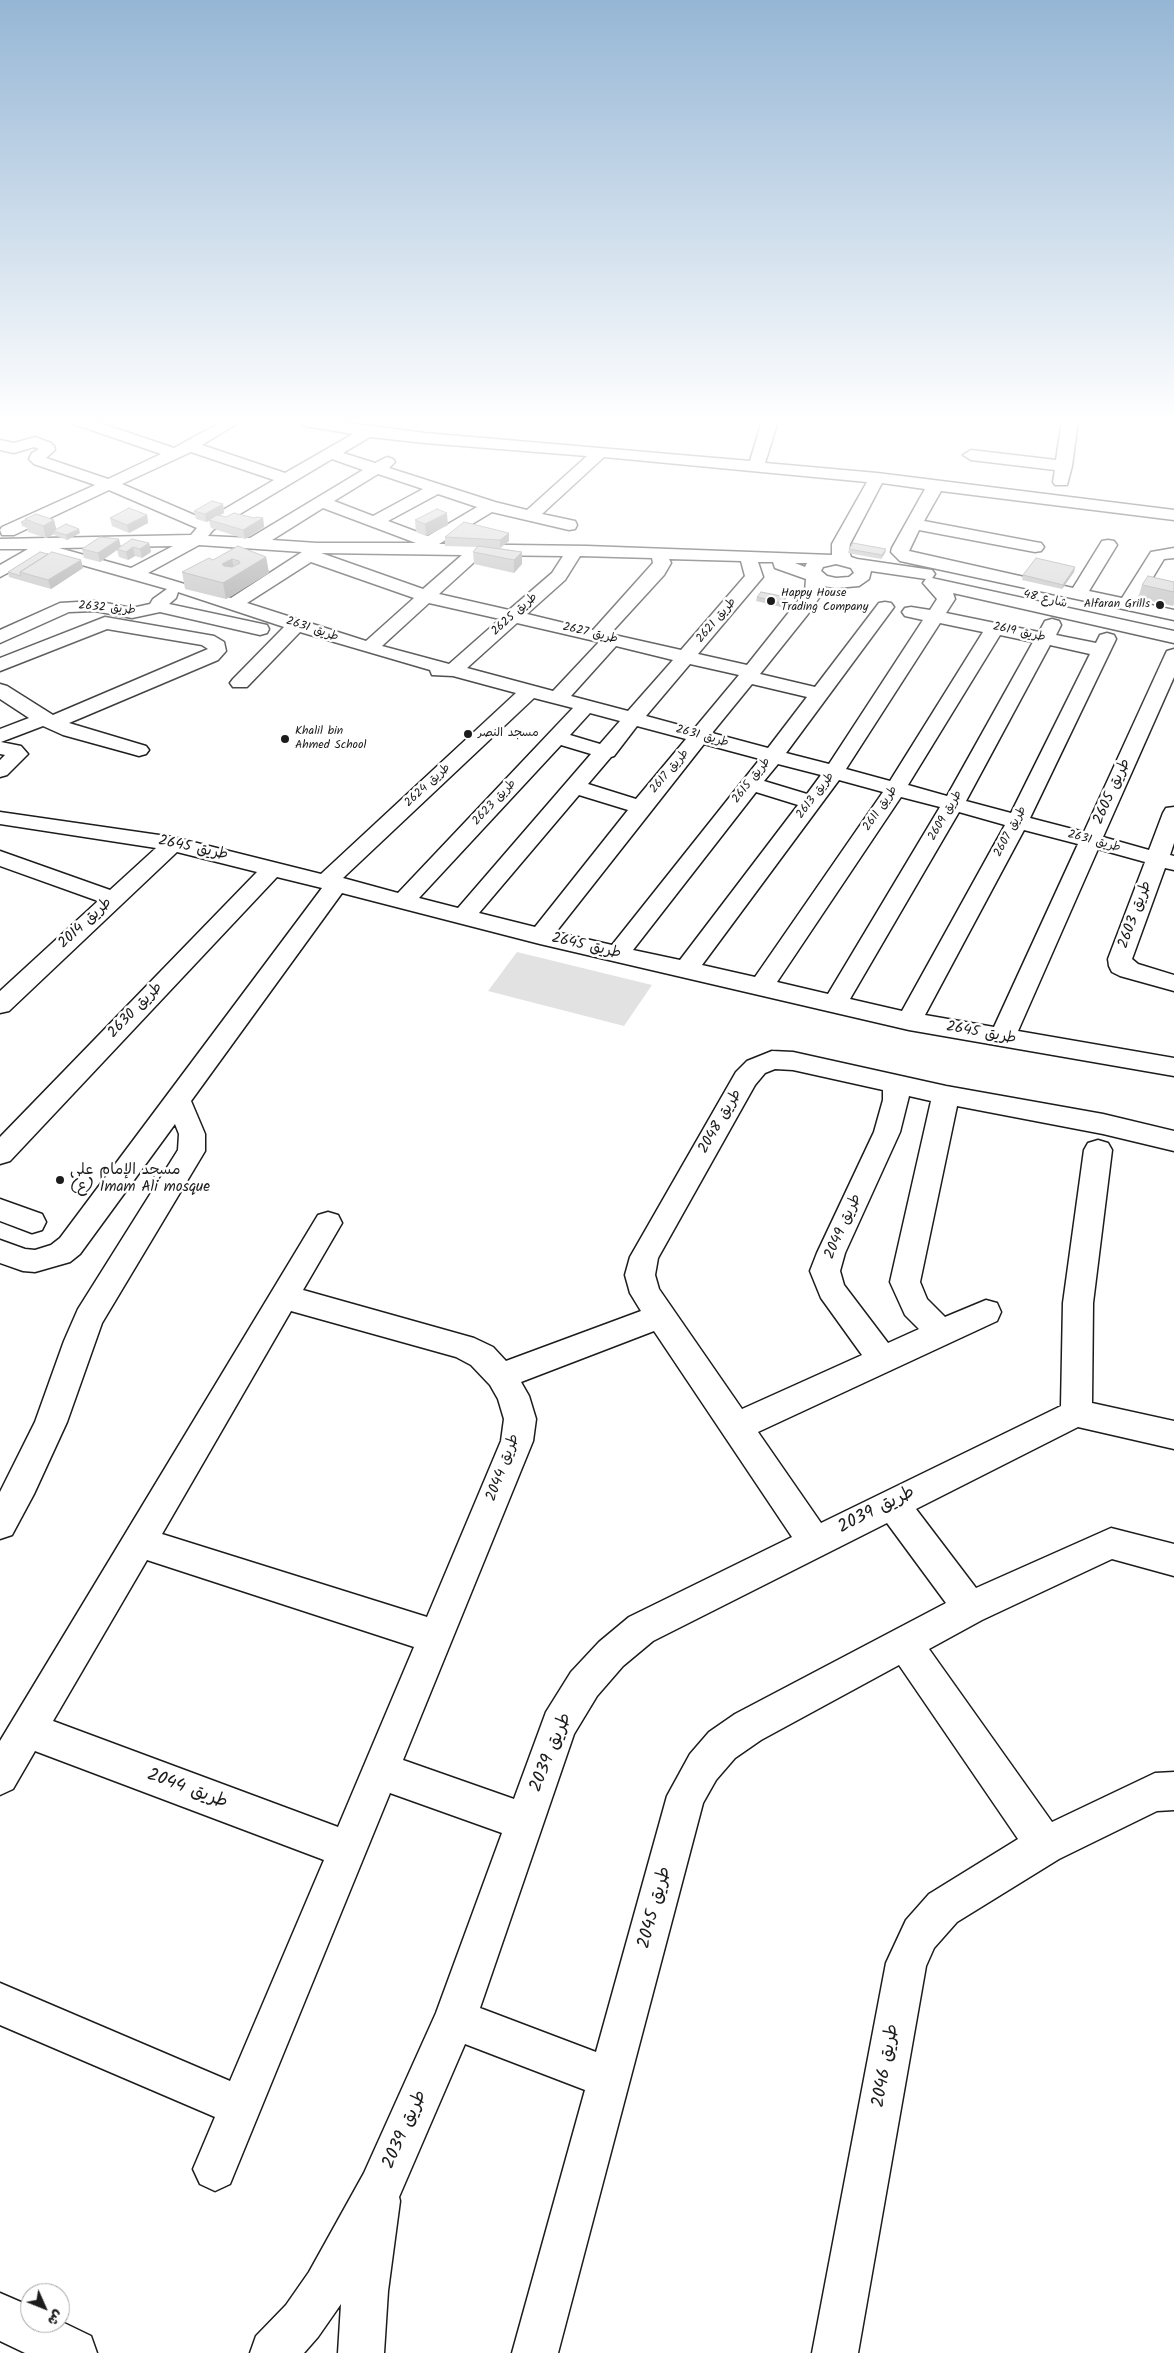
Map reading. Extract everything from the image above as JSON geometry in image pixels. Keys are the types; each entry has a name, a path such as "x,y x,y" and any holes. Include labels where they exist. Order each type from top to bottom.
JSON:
{"street":[{"path":"131,574 196,540 203,531"},
{"path":"256,542 274,531"},
{"path":"395,531 425,546 450,531"},
{"path":"815,576 812,569 813,566 848,569 840,551 841,544 848,531"},
{"path":"912,531 900,552 919,567 1013,580 1174,615"},
{"path":"963,531 1040,542 1013,580"},
{"name":"شارع 48","path":"0,544 42,546 143,539 196,540 256,542 313,552 425,546 477,550 587,551 848,569 919,567 1174,630"},
{"path":"1078,594 1108,545"},
{"path":"0,572 42,546"},
{"name":"طريق 2631","path":"42,546 233,604 369,648 1165,861"},
{"path":"369,648 428,597 477,550"},
{"path":"233,604 313,552"},
{"name":"طريق 2627","path":"313,552 428,597 688,656 818,694"},
{"name":"شارع 48","path":"550,552 572,555 783,564 836,584 848,569"},
{"path":"1127,605 1157,556 1174,553"},
{"name":"طريق 2625","path":"452,671 559,576 572,555"},
{"path":"557,699 658,572 662,563 660,559"},
{"name":"طريق 2621","path":"688,656 754,577 749,562"},
{"name":"شارع 48","path":"848,569 896,579 932,583 1023,603 1048,614 1082,623 1106,638"},
{"name":"طريق 2617","path":"802,610 848,569"},
{"name":"طريق 2617","path":"540,936 641,807 802,610 814,592 815,576"},
{"path":"932,583 945,594 941,607"},
{"path":"162,608 159,602 179,588"},
{"name":"طريق 2632","path":"0,637 56,610 71,606 95,606 132,614 162,608"},
{"name":"طريق 2615","path":"617,954 773,756 885,607"},
{"path":"911,612 941,607 1049,632"},
{"name":"طريق 2619","path":"941,607 995,628 1106,638"},
{"name":"طريق 2613","path":"686,969 834,772 941,607"},
{"path":"162,608 262,629 298,625 340,649 415,668 452,671"},
{"path":"143,628 162,608"},
{"path":"0,665 100,624 114,623 212,642 218,648 211,656 48,721 0,736"},
{"path":"240,683 298,625"},
{"name":"طريق 2611","path":"761,987 896,788 995,628"},
{"name":"طريق 2609","path":"835,1004 953,804 1049,632"},
{"path":"1106,638 1174,637"},
{"path":"1106,638 1174,654"},
{"name":"طريق 2607","path":"909,1021 1017,822 1106,638"},
{"name":"طريق 2605","path":"1002,1038 1174,654"},
{"path":"464,916 636,719 688,656"},
{"path":"0,690 48,721 91,738 140,750"},
{"name":"طريق 2624","path":"0,1251 23,1260 35,1261 60,1254 70,1246 178,1100 332,882 529,692"},
{"name":"طريق 2623","path":"404,900 586,706"},
{"path":"557,737 606,752"},
{"path":"0,748 14,750 18,754 0,771"},
{"path":"750,784 811,802"},
{"path":"576,787 641,807"},
{"name":"طريق 2603","path":"1174,813 1165,861 1120,959 1121,966 1129,970 1174,983"},
{"name":"طريق 2645","path":"0,818 173,844 404,900 540,936 909,1021 1174,1067"},
{"name":"طريق 2014","path":"0,1005 173,844"},
{"path":"0,858 114,899"},
{"name":"طريق 2630","path":"0,1154 273,868"},
{"name":"طريق 2048","path":"815,1542 645,1293 640,1275 644,1257 745,1079 756,1067 772,1060 793,1061 946,1095 1103,1124 1174,1141"},
{"name":"طريق 2049","path":"883,1359 831,1290 825,1271 831,1253 887,1132 896,1100 896,1084"},
{"path":"941,1332 915,1306 905,1282 906,1270 946,1095"},
{"path":"0,1524 22,1484 51,1422 78,1341 89,1318 191,1151 192,1134 178,1100"},
{"path":"1098,1150 1078,1303 1076,1413 1174,1435"},
{"path":"0,1210 32,1222"},
{"path":"0,1776 328,1223"},
{"name":"طريق 2044","path":"215,2169 518,1442 520,1419 513,1396 501,1376 482,1356 463,1347 285,1297"},
{"path":"736,1427 986,1312"},
{"path":"501,1376 661,1316"},
{"name":"طريق 2039","path":"274,2353 302,2321 324,2288 380,2189 455,2019 559,1725 584,1684 611,1654 641,1630 1002,1448 1076,1413"},
{"path":"892,1503 970,1608"},
{"path":"139,1542 436,1637"},
{"name":"طريق 2045","path":"535,2353 686,1796 703,1767 722,1745 748,1727 970,1608 1111,1544 1174,1560"},
{"path":"904,1643 1046,1845"},
{"name":"طريق 2044","path":"27,1730 347,1850"},
{"path":"380,1771 524,1822"},
{"name":"طريق 2046","path":"835,2353 906,1963 920,1934 943,1908 1046,1845 1155,1792 1174,1791"},
{"path":"0,2004 241,2107"},
{"path":"455,2019 610,2079"},
{"name":"طريق 2039","path":"361,2353 365,2291 380,2189"},
{"path":"0,2316 38,2343"},
{"path":"274,2353 298,2353"}],"shaded area":[{"path":"517,952 652,985 624,1026 488,991"}],"building":[{"path":"53,531 75,531 66,535"},
{"path":"453,531 500,531 509,533 500,540 445,537"},
{"path":"100,537 119,539 98,553 82,549"},
{"path":"132,539 149,543 140,549 133,547 126,552 117,549"},
{"path":"853,543 886,549 882,555 849,549"},
{"path":"238,546 266,557 223,583 182,572 209,558 213,560","holes":["232,559 240,563 232,567 222,564"]},
{"path":"478,546 522,552 514,560 473,552"},
{"path":"40,552 48,554 20,572 21,576 8,572"},
{"path":"52,552 81,560 48,580 20,572"},
{"path":"1036,558 1075,567 1063,585 1023,575"},
{"path":"1148,576 1174,582 1174,592 1142,585"},
{"path":"761,592 786,597 782,603 757,597"}],"place":[{"name":"Happy House Trading Company","path":"771,601"},
{"name":"Alfaran Grills","path":"1160,605"},
{"name":"مسجد النصر","path":"468,734"},
{"name":"Khalil bin Ahmed School","path":"285,739"},
{"name":"مسجد الإمام علي (ع) Imam Ali mosque","path":"60,1180"}]}
